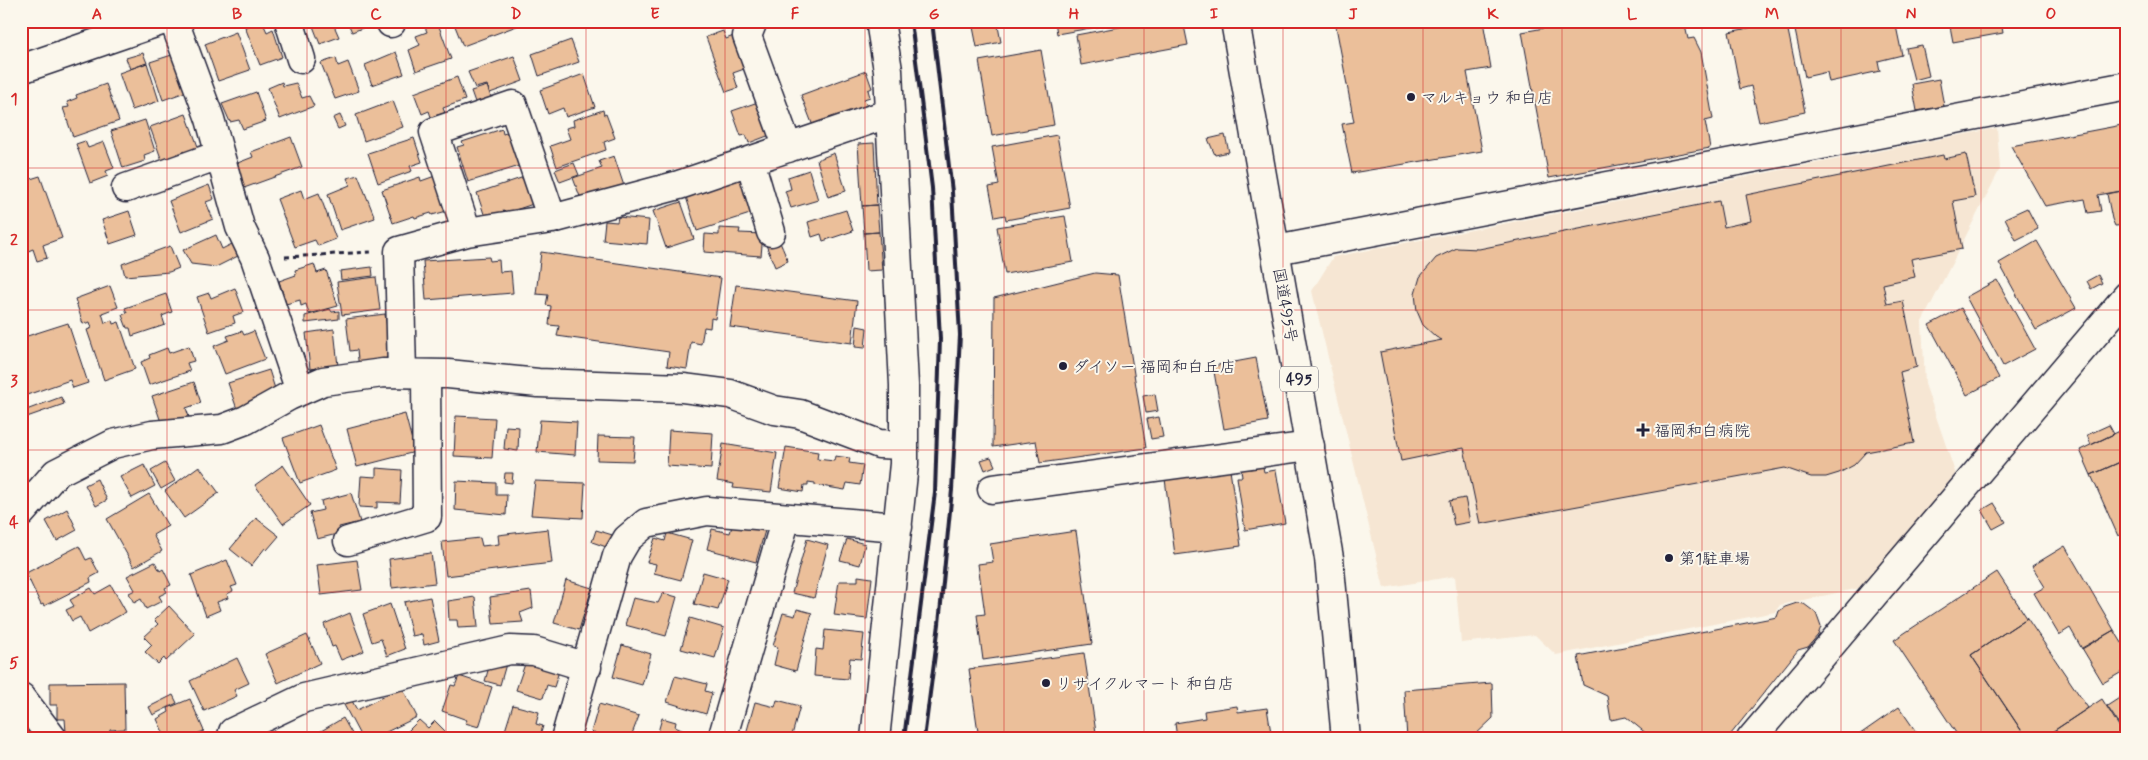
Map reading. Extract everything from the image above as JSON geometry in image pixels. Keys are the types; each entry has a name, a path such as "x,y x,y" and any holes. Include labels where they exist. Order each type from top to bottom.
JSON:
{"main road":[{"path":"21,69 161,21"},
{"path":"174,21 210,119 240,227 255,258 300,391"},
{"path":"289,21 301,59"},
{"path":"753,21 748,36 788,148"},
{"path":"874,739 904,464 904,385 888,70 880,21"},
{"name":"国道495号","path":"1235,21 1329,558 1346,739"},
{"path":"1276,250 2127,86"},
{"path":"467,232 434,132 513,105 552,219"},
{"path":"348,541 427,518 414,373 399,251 467,232 552,219 679,185 890,113"},
{"path":"126,188 219,155"},
{"path":"750,161 771,232"},
{"path":"1751,739 2127,296"},
{"path":"21,513 56,473 113,444 152,435 222,429 246,420 300,391 323,382 383,373 448,374 538,383 683,388 730,394 774,410 800,414 879,444 903,445"},
{"path":"992,489 1310,446"},
{"path":"565,739 618,556 627,539 646,523 707,511 898,527"},
{"path":"722,739 786,518"},
{"path":"231,739 233,732 304,698 510,650 534,651 587,667"},
{"path":"21,697 53,739"}],"path":[{"path":"255,258 399,251"}],"shaded area":[{"name":"福岡和白病院","path":"1997,128 2000,169 1922,322 1925,384 1956,475 1860,588 1780,605 1775,612 1556,655 1535,635 1461,643 1455,576 1384,588 1312,291 1333,257"}],"building":[{"path":"262,21 267,32 273,29 282,57 260,65 245,27"},
{"path":"311,21 332,21 339,37 320,44"},
{"path":"347,21 374,21 375,23 352,32"},
{"path":"437,21 451,59 416,71 409,50 420,45 416,36 427,32 423,22"},
{"path":"453,21 530,21 463,46"},
{"path":"997,21 1001,42 977,47 972,22"},
{"path":"1055,21 1130,21 1057,34"},
{"path":"1151,21 1183,21 1188,45 1081,65 1076,35"},
{"name":"マルキョウ 和白店","path":"1335,21 1483,21 1491,68 1467,72 1482,151 1352,173 1342,124 1354,122"},
{"path":"1584,21 1684,21 1688,39 1694,38 1701,52 1713,119 1705,121 1710,148 1549,178 1522,32"},
{"path":"1786,21 1805,112 1759,122 1751,86 1740,89 1729,32"},
{"path":"1793,21 1895,21 1902,55 1878,61 1880,71 1829,82 1827,72 1805,77"},
{"path":"1949,21 2001,21 2003,33 1953,42"},
{"path":"723,31 726,39 736,35 747,68 733,73 738,88 726,92 706,37"},
{"path":"236,32 250,70 218,81 205,44"},
{"path":"571,40 579,62 539,76 532,54"},
{"path":"1922,45 1929,76 1914,80 1906,48"},
{"path":"1041,50 1054,125 992,136 979,61"},
{"path":"396,52 404,74 372,85 365,65"},
{"path":"143,53 147,63 130,69 126,58"},
{"path":"178,53 191,90 163,100 150,62"},
{"path":"514,56 523,81 490,93 487,85 475,88 468,72"},
{"path":"336,58 338,66 348,62 359,91 335,99 321,63"},
{"path":"147,63 159,101 132,110 119,73"},
{"path":"866,71 872,88 868,90 870,97 864,99 867,106 813,126 801,95"},
{"path":"584,74 595,107 566,117 563,108 548,114 540,90"},
{"path":"457,77 465,100 443,108 445,113 431,117 429,111 422,114 414,93"},
{"path":"1939,79 1944,106 1917,111 1912,84"},
{"path":"282,82 283,86 296,83 302,98 309,96 314,106 280,119 268,88"},
{"path":"106,84 119,121 73,137 63,108 69,107 67,102 77,98 76,95"},
{"path":"487,86 493,103 477,108 471,91"},
{"path":"256,92 266,121 243,129 239,120 230,122 222,104"},
{"path":"393,101 403,127 364,141 356,115"},
{"path":"758,102 770,135 749,143 746,135 741,136 732,111"},
{"path":"603,110 615,138 604,142 606,150 557,167 550,146 570,139 566,128 574,126 573,120"},
{"path":"186,114 200,152 163,164 150,127"},
{"path":"340,115 345,126 338,129 333,118"},
{"path":"145,120 155,151 144,155 145,161 123,168 111,131"},
{"path":"2127,124 2127,190 2098,195 2101,211 2088,213 2085,199 2045,206 2011,146"},
{"path":"502,129 503,134 512,131 523,165 468,182 457,147 464,145 462,142"},
{"path":"1057,135 1070,208 1006,220 1005,215 995,217 989,187 999,185 992,147"},
{"path":"1225,135 1229,152 1215,155 1208,139"},
{"path":"291,137 302,167 244,188 235,164 253,157 251,152"},
{"path":"414,138 422,162 410,166 412,171 378,183 368,153"},
{"path":"85,141 88,148 104,142 114,168 106,171 108,176 90,183 76,144"},
{"path":"874,143 877,205 862,206 858,144"},
{"path":"834,153 846,191 828,197 817,160"},
{"path":"1966,154 1975,197 1953,201 1962,249 1911,259 1915,277 1883,284 1887,304 1903,301 1917,367 1900,372 1914,443 1866,452 1854,465 1826,477 1811,477 1785,468 1480,524 1464,448 1401,461 1380,352 1442,340 1423,325 1417,311 1415,294 1420,277 1436,258 1457,248 1479,249 1719,201 1724,227 1751,221 1746,195 1943,155 1944,159"},
{"path":"614,156 624,186 582,202 573,178 602,168 599,161"},
{"path":"574,163 579,175 560,182 555,170"},
{"path":"809,170 818,200 791,208 785,191 791,189 788,177"},
{"path":"358,175 375,218 340,230 328,194 350,185 347,178"},
{"path":"40,176 62,238 43,245 47,258 37,261 33,249 21,254 21,182"},
{"path":"435,176 447,211 415,218 414,216 393,223 382,190 420,177 421,181"},
{"path":"527,176 536,203 486,220 477,193"},
{"path":"742,179 753,213 697,231 686,197"},
{"path":"209,185 214,199 206,202 213,219 181,232 169,201"},
{"path":"301,190 304,199 319,193 336,239 318,246 315,240 295,247 277,199"},
{"path":"2127,190 2127,225 2115,226 2107,194"},
{"path":"681,202 694,239 666,248 653,211"},
{"path":"877,205 879,232 864,233 862,206"},
{"path":"2027,208 2038,229 2016,240 2005,218"},
{"path":"846,210 853,231 823,241 821,234 812,237 808,222"},
{"path":"129,211 137,235 110,244 102,220"},
{"path":"1065,216 1073,262 1005,274 997,227"},
{"path":"618,217 649,220 647,244 603,240 605,221 617,222"},
{"path":"719,228 740,229 739,233 763,234 761,256 704,252 705,234 719,235"},
{"path":"879,232 882,270 866,271 864,233"},
{"path":"216,235 222,249 234,243 240,255 216,267 191,264 183,250"},
{"path":"779,240 788,261 775,267 766,245"},
{"path":"2037,241 2076,308 2036,330 1999,263"},
{"path":"170,246 179,268 169,272 125,276 122,264"},
{"path":"541,252 721,278 715,319 711,318 710,328 704,327 701,344 691,342 687,369 667,366 669,352 557,336 559,326 549,325 551,306 546,305 548,295 536,294"},
{"path":"489,257 490,261 499,260 500,272 511,271 513,293 426,300 423,261"},
{"path":"314,264 317,273 326,270 338,306 309,314 306,304 301,306 300,300 286,304 279,281 296,275 295,270"},
{"path":"372,267 373,276 341,280 340,271"},
{"name":"ダイソー 福岡和白丘店","path":"1095,273 1118,275 1146,448 1040,463 1036,441 993,447 994,298"},
{"path":"2098,275 2102,283 2091,289 2087,281"},
{"path":"376,277 380,310 342,315 337,282"},
{"path":"1997,280 2035,349 2003,366 1966,297"},
{"path":"736,285 857,301 852,343 730,327"},
{"path":"110,286 118,307 102,313 105,323 112,320 113,324 119,322 135,369 104,380 87,330 92,328 90,322 83,324 75,299"},
{"path":"235,288 244,312 233,316 235,323 209,332 197,297 209,293 211,298"},
{"path":"166,294 172,312 162,316 165,325 132,336 130,328 127,328 122,315 127,313 125,308"},
{"path":"1961,308 1999,378 1967,395 1929,325"},
{"path":"330,309 332,312 339,311 339,319 305,323 305,316"},
{"path":"385,314 392,365 359,370 357,350 350,351 346,319"},
{"path":"68,323 88,383 73,388 70,380 21,397 21,338"},
{"path":"857,326 867,328 865,348 855,347"},
{"path":"334,329 338,366 310,369 306,333"},
{"path":"242,331 244,335 254,331 265,359 225,374 214,346 229,340 227,336"},
{"path":"189,346 194,361 187,363 190,371 149,385 141,362 150,358 149,355 167,348 169,353"},
{"path":"1256,358 1268,421 1224,429 1213,366"},
{"path":"269,370 276,392 239,415 228,383"},
{"path":"194,382 201,403 186,408 189,417 162,425 152,396"},
{"path":"1155,394 1158,411 1146,413 1143,396"},
{"path":"61,397 64,404 24,418 21,412"},
{"path":"405,414 415,452 357,467 347,429"},
{"path":"456,416 495,418 492,458 454,456"},
{"path":"1159,417 1163,437 1151,439 1147,419"},
{"path":"540,420 577,422 575,455 537,452"},
{"path":"319,425 336,470 300,483 283,438"},
{"path":"2109,425 2114,434 2091,445 2087,435"},
{"path":"506,426 519,427 518,451 504,449"},
{"path":"2124,429 2127,434 2127,459 2091,475 2080,450"},
{"path":"669,430 713,433 711,469 667,466"},
{"path":"598,436 635,437 633,461 597,460"},
{"path":"723,444 777,453 771,492 733,488 734,484 717,481"},
{"path":"786,447 818,452 817,459 834,461 835,456 850,458 849,463 863,465 860,485 847,483 845,490 808,482 808,485 804,485 803,492 779,488"},
{"path":"991,457 995,466 985,470 981,460"},
{"path":"2127,459 2127,532 2118,536 2091,475"},
{"path":"165,463 175,481 161,489 151,471"},
{"path":"144,465 155,486 132,498 120,477"},
{"path":"283,465 310,505 283,524 255,485"},
{"path":"199,466 219,493 184,518 165,491"},
{"path":"1263,467 1264,472 1276,470 1285,523 1245,530 1237,477 1242,477 1241,470"},
{"path":"376,468 402,470 400,503 377,502 377,508 359,507 361,476 376,477"},
{"path":"1230,470 1241,546 1175,555 1165,479"},
{"path":"505,473 513,473 512,483 504,482"},
{"path":"97,479 107,500 96,506 85,485"},
{"path":"456,481 496,483 496,495 507,495 506,515 455,510"},
{"path":"535,481 585,483 583,518 531,515"},
{"path":"351,493 360,522 339,527 341,533 317,539 310,513 323,510 321,501"},
{"path":"149,494 168,526 153,535 162,551 134,567 107,519"},
{"path":"1465,498 1470,522 1454,525 1449,501"},
{"path":"1994,503 2006,522 1993,529 1982,510"},
{"path":"67,509 77,530 57,541 46,521"},
{"path":"256,518 279,536 267,550 265,548 251,566 230,549"},
{"path":"734,519 766,527 756,562 707,549 712,529 730,533"},
{"path":"548,529 552,563 446,576 442,542 480,538 482,546 499,544 498,535"},
{"path":"596,530 619,537 615,550 592,542"},
{"path":"1076,531 1092,644 983,660 977,615 985,614 978,564 993,562 990,544"},
{"path":"667,533 692,540 681,580 654,573 656,564 647,562 655,538 665,541"},
{"path":"807,539 828,545 814,598 792,593"},
{"path":"847,539 865,544 860,565 840,560"},
{"path":"79,546 86,560 91,558 99,573 90,578 91,582 44,606 43,604 41,605 26,573"},
{"path":"2065,546 2114,630 2082,649 2070,628 2059,635 2034,593 2045,587 2032,566"},
{"path":"431,553 435,583 392,588 389,559"},
{"path":"227,560 237,585 231,587 233,591 227,594 228,598 217,602 220,610 206,616 191,575"},
{"path":"357,560 362,590 321,595 317,565"},
{"path":"155,562 160,571 163,569 171,585 165,588 167,592 159,596 162,601 146,609 141,599 134,603 129,593 135,590 127,576"},
{"path":"703,572 728,579 718,610 694,604"},
{"path":"1997,572 2027,618 1971,655 2027,739 1960,739 1894,640"},
{"path":"858,576 872,578 867,619 834,615 839,581 858,581"},
{"path":"566,580 592,588 579,630 554,623"},
{"path":"111,585 126,612 88,633 80,617 72,621 66,610 74,606 70,600 91,588 95,594"},
{"path":"531,591 533,608 520,613 523,622 493,624 490,597"},
{"path":"663,593 677,597 666,636 625,625 633,598 658,603"},
{"path":"430,597 439,641 424,645 422,634 412,636 404,602"},
{"path":"475,597 478,627 458,628 457,620 449,620 448,601"},
{"path":"1797,603 1804,604 1816,613 1821,627 1818,635 1808,647 1798,650 1727,739 1653,739 1626,717 1611,720 1607,696 1583,685 1578,656 1777,617 1779,611"},
{"path":"390,604 405,649 387,656 381,639 372,642 363,614"},
{"path":"169,606 195,634 166,661 164,658 158,664 145,652 152,645 144,637 158,624 154,620"},
{"path":"797,609 812,613 796,671 774,665 778,647 773,646 783,613 795,616"},
{"path":"350,613 364,651 341,660 335,646 332,647 324,624"},
{"path":"690,618 724,628 715,658 681,649"},
{"path":"2027,618 2088,708 2046,736 2048,739 2027,739 1971,655"},
{"path":"825,630 864,634 861,659 850,658 848,679 814,676 816,649 823,650"},
{"path":"2114,630 2127,651 2127,669 2103,683 2082,648"},
{"path":"307,635 320,663 278,683 265,654"},
{"path":"622,645 651,654 642,685 613,677"},
{"path":"1084,653 1097,739 979,739 969,669"},
{"path":"237,658 249,683 234,690 237,696 204,711 190,681"},
{"path":"491,660 506,664 500,685 485,681"},
{"path":"526,661 559,671 554,687 547,685 543,698 516,690"},
{"path":"459,676 492,687 479,727 465,723 467,720 442,711 451,685 455,686"},
{"path":"675,676 707,684 705,691 712,693 706,714 667,702"},
{"path":"124,682 125,729 110,730 109,736 69,736 69,733 66,732 65,719 57,719 57,705 50,705 50,683"},
{"path":"1492,683 1493,718 1471,739 1407,739 1404,690"},
{"path":"402,687 417,717 372,739 362,739 343,703 351,699 357,710"},
{"path":"2127,693 2127,736 2107,706"},
{"path":"173,695 177,703 153,715 149,707"},
{"path":"190,699 204,731 189,737 190,739 166,739 157,719 169,712 168,708"},
{"path":"2102,699 2127,739 2048,739 2046,736"},
{"path":"777,700 800,706 791,739 762,739 746,734 755,702 775,707"},
{"path":"599,704 639,716 630,739 613,739 591,732"},
{"path":"513,705 539,712 536,724 543,726 539,739 509,739 503,737"},
{"path":"1237,706 1238,712 1267,708 1272,739 1177,739 1175,723 1205,718 1204,711"},
{"path":"1899,707 1921,739 1853,739"},
{"path":"343,718 355,739 312,739 311,737"},
{"path":"662,718 676,722 675,727 695,736 694,739 656,739"},
{"path":"419,720 428,728 435,721 449,735 445,739 400,739"}],"railway":[{"path":"904,739 935,492 940,339 932,188 911,21"},
{"path":"924,739 939,624 952,490 960,335 952,192 932,21"}],"place":[{"name":"マルキョウ 和白店","path":"1411,97"},
{"name":"ダイソー 福岡和白丘店","path":"1063,366"},
{"name":"福岡和白病院","path":"1643,430"},
{"name":"第1駐車場","path":"1669,558"},
{"name":"リサイクルマート 和白店","path":"1046,683"}]}
